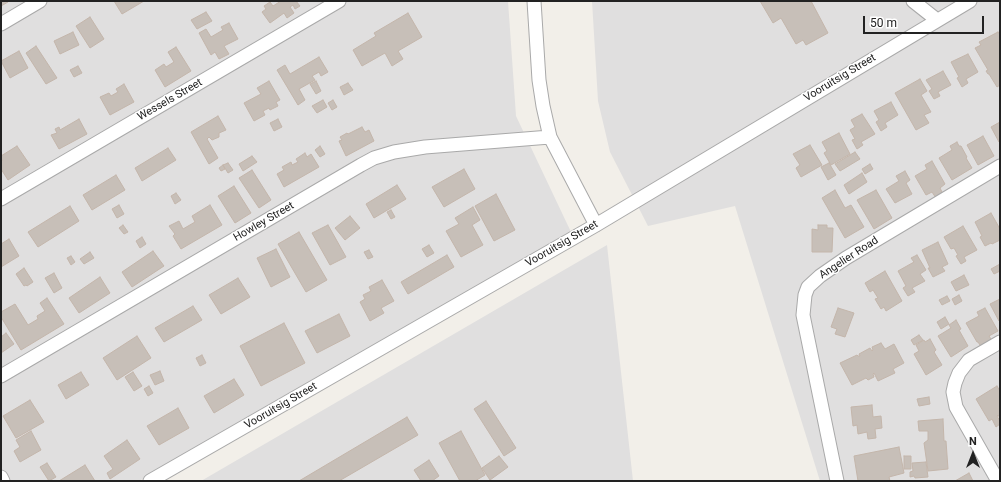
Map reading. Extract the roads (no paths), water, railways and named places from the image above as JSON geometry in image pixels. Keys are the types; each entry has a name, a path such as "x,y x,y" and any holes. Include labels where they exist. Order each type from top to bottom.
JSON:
{"street":[{"path":"1,24 40,1"},
{"name":"Wessels Street","path":"1,199 339,1"},
{"path":"534,1 539,80 550,137 596,225"},
{"path":"913,1 937,20"},
{"name":"Vooruitsig Street","path":"150,481 596,225 970,1"},
{"name":"Howley Street","path":"1,376 374,158 394,152 425,147 550,137"},
{"name":"Angelier Road","path":"837,481 803,315 804,295 808,287 820,276 846,258 1000,166"},
{"path":"998,481 956,407 953,392 959,373 969,360 1000,342"},
{"path":"1,477 3,481"}]}
